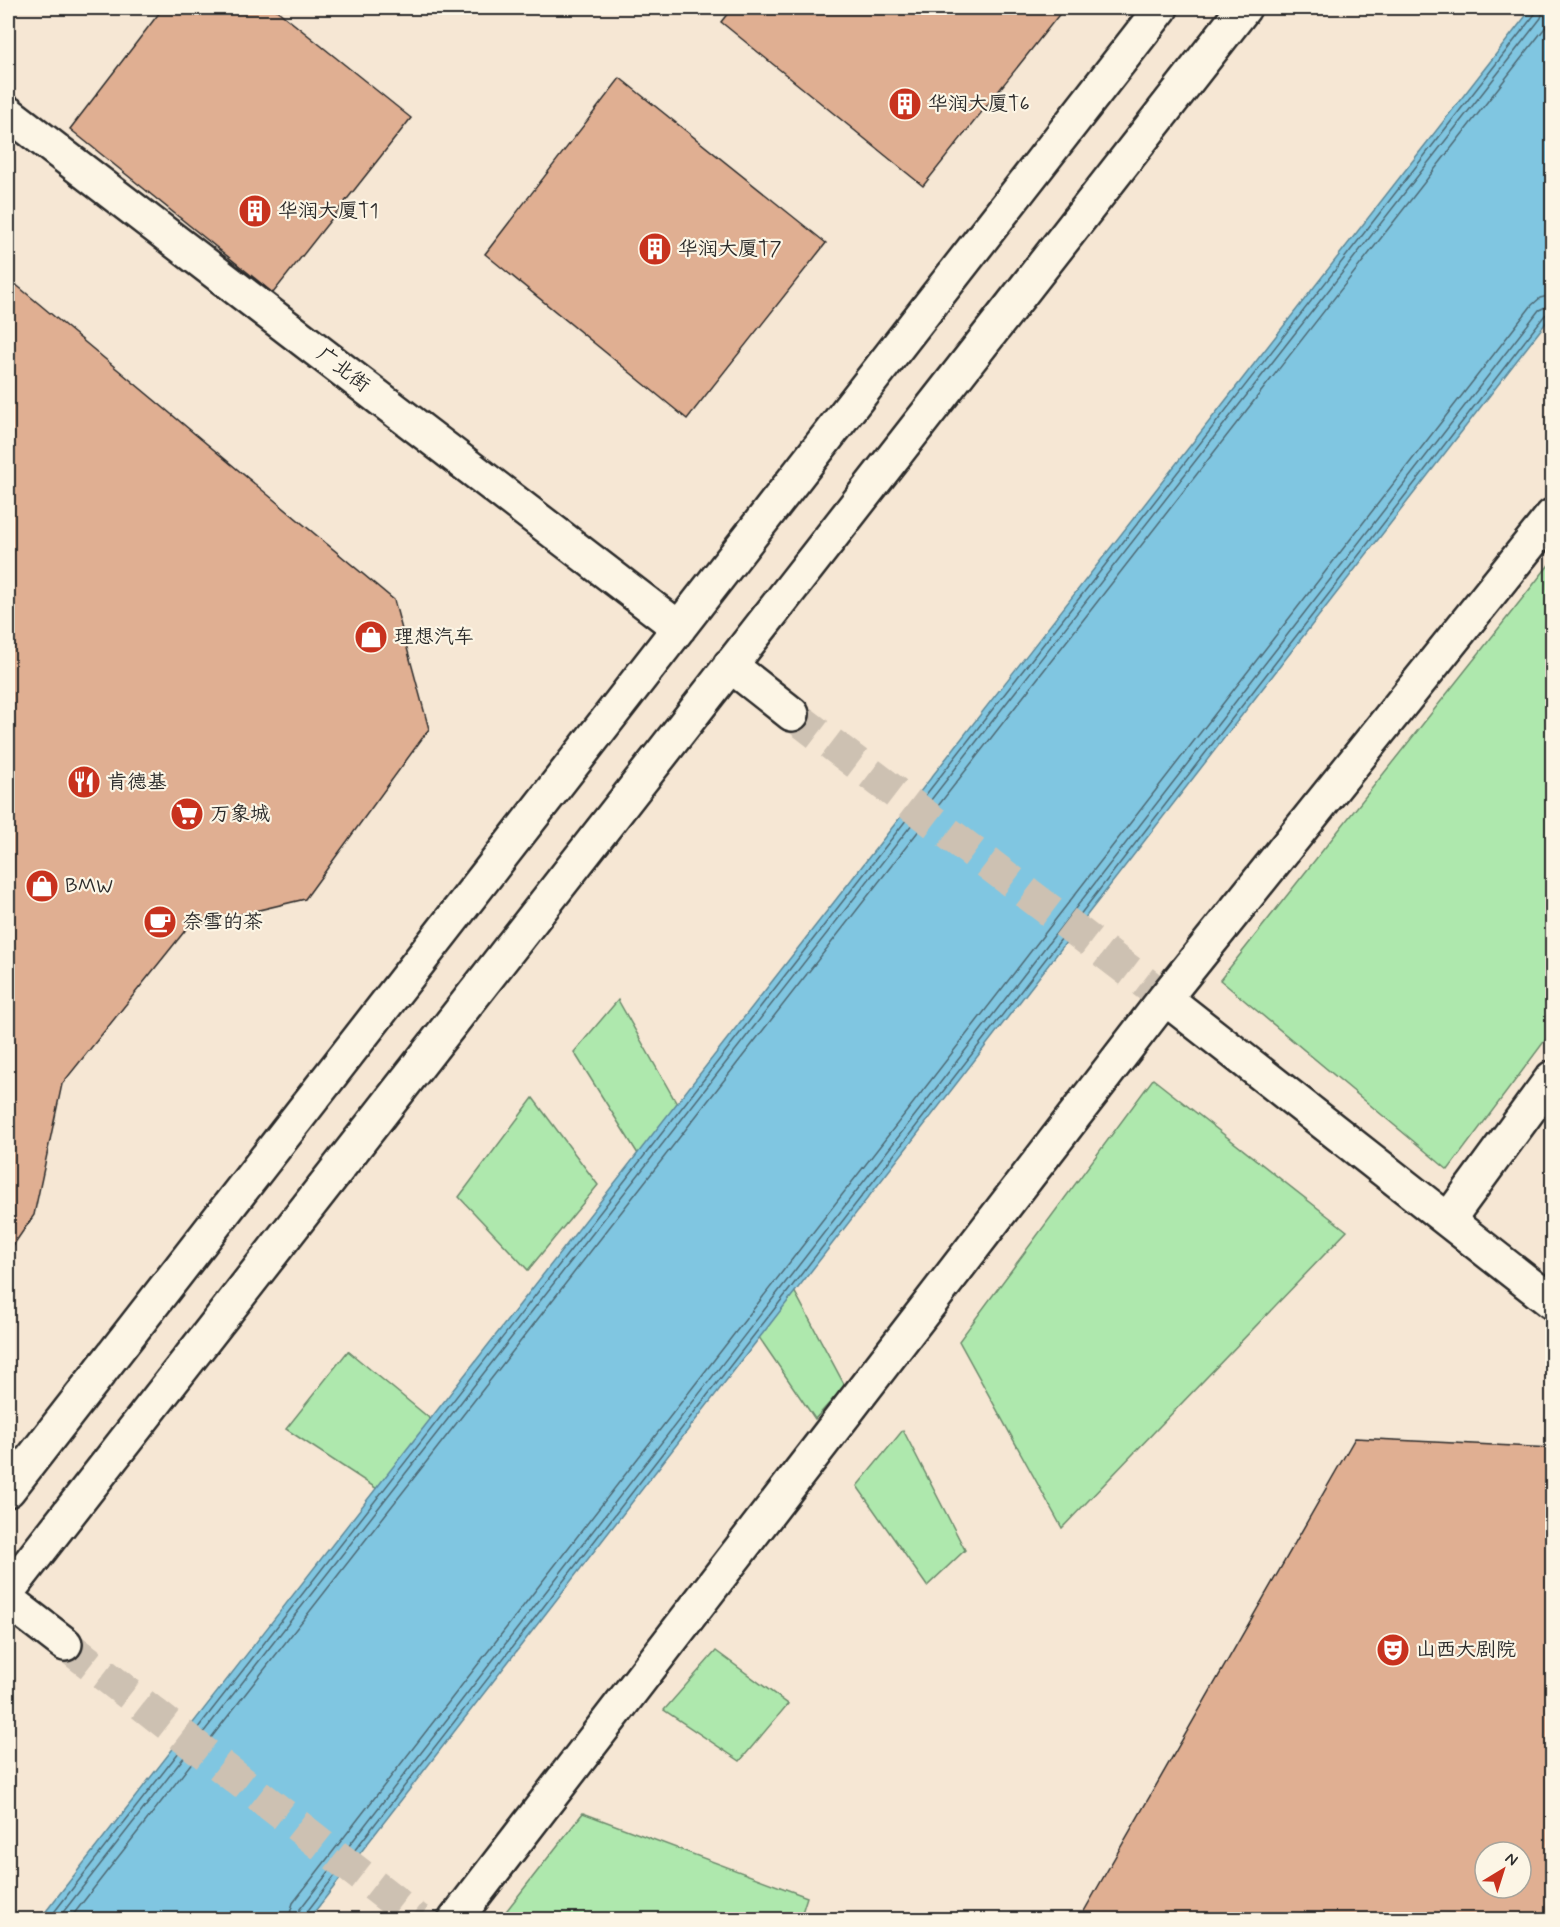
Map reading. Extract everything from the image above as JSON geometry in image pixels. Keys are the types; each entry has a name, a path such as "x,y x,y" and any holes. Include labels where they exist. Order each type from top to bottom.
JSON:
{"street":[{"path":"8,1490 1161,8"},
{"path":"8,1591 1244,8"},
{"name":"广北街","path":"8,113 679,628"},
{"path":"455,1920 1165,998 1552,516"},
{"path":"730,665 792,714"},
{"path":"1165,998 1552,1302"},
{"path":"1448,1220 1552,1078"},
{"path":"8,1600 65,1644"}],"green space":[{"path":"1552,561 1552,1031 1448,1170 1220,980"},
{"path":"618,1000 741,1217 753,1214 845,1386 815,1419 687,1232 574,1052"},
{"path":"1153,1079 1347,1231 1062,1528 959,1341"},
{"path":"533,1098 598,1185 528,1270 459,1197"},
{"path":"348,1351 554,1521 511,1577 286,1429"},
{"path":"903,1430 965,1550 927,1586 857,1486"},
{"path":"716,1651 788,1704 740,1761 664,1710"},
{"path":"583,1813 807,1897 800,1919 500,1919"}],"water":[{"path":"1532,8 1552,8 1552,315 309,1919 40,1919"}],"building":[{"name":"华润大厦T1","path":"163,8 274,8 411,118 273,293 70,129"},
{"name":"华润大厦T6","path":"732,8 1058,8 1062,11 923,186 721,22"},
{"name":"华润大厦T7","path":"620,78 826,243 687,419 485,254"},
{"name":"万象城","path":"8,278 394,600 429,729 305,899 188,927 62,1084 34,1215 8,1253"},
{"name":"山西大剧院","path":"1355,1438 1552,1448 1552,1920 1079,1920"}],"tunnel":[{"path":"792,714 1187,1015"},
{"path":"65,1644 418,1920"}],"place":[{"name":"华润大厦T6","path":"905,104"},
{"name":"华润大厦T1","path":"255,211"},
{"name":"华润大厦T7","path":"655,249"},
{"name":"理想汽车","path":"371,637"},
{"name":"肯德基","path":"84,782"},
{"name":"万象城","path":"187,814"},
{"name":"BMW","path":"42,886"},
{"name":"奈雪的茶","path":"160,922"},
{"name":"山西大剧院","path":"1393,1650"}]}
